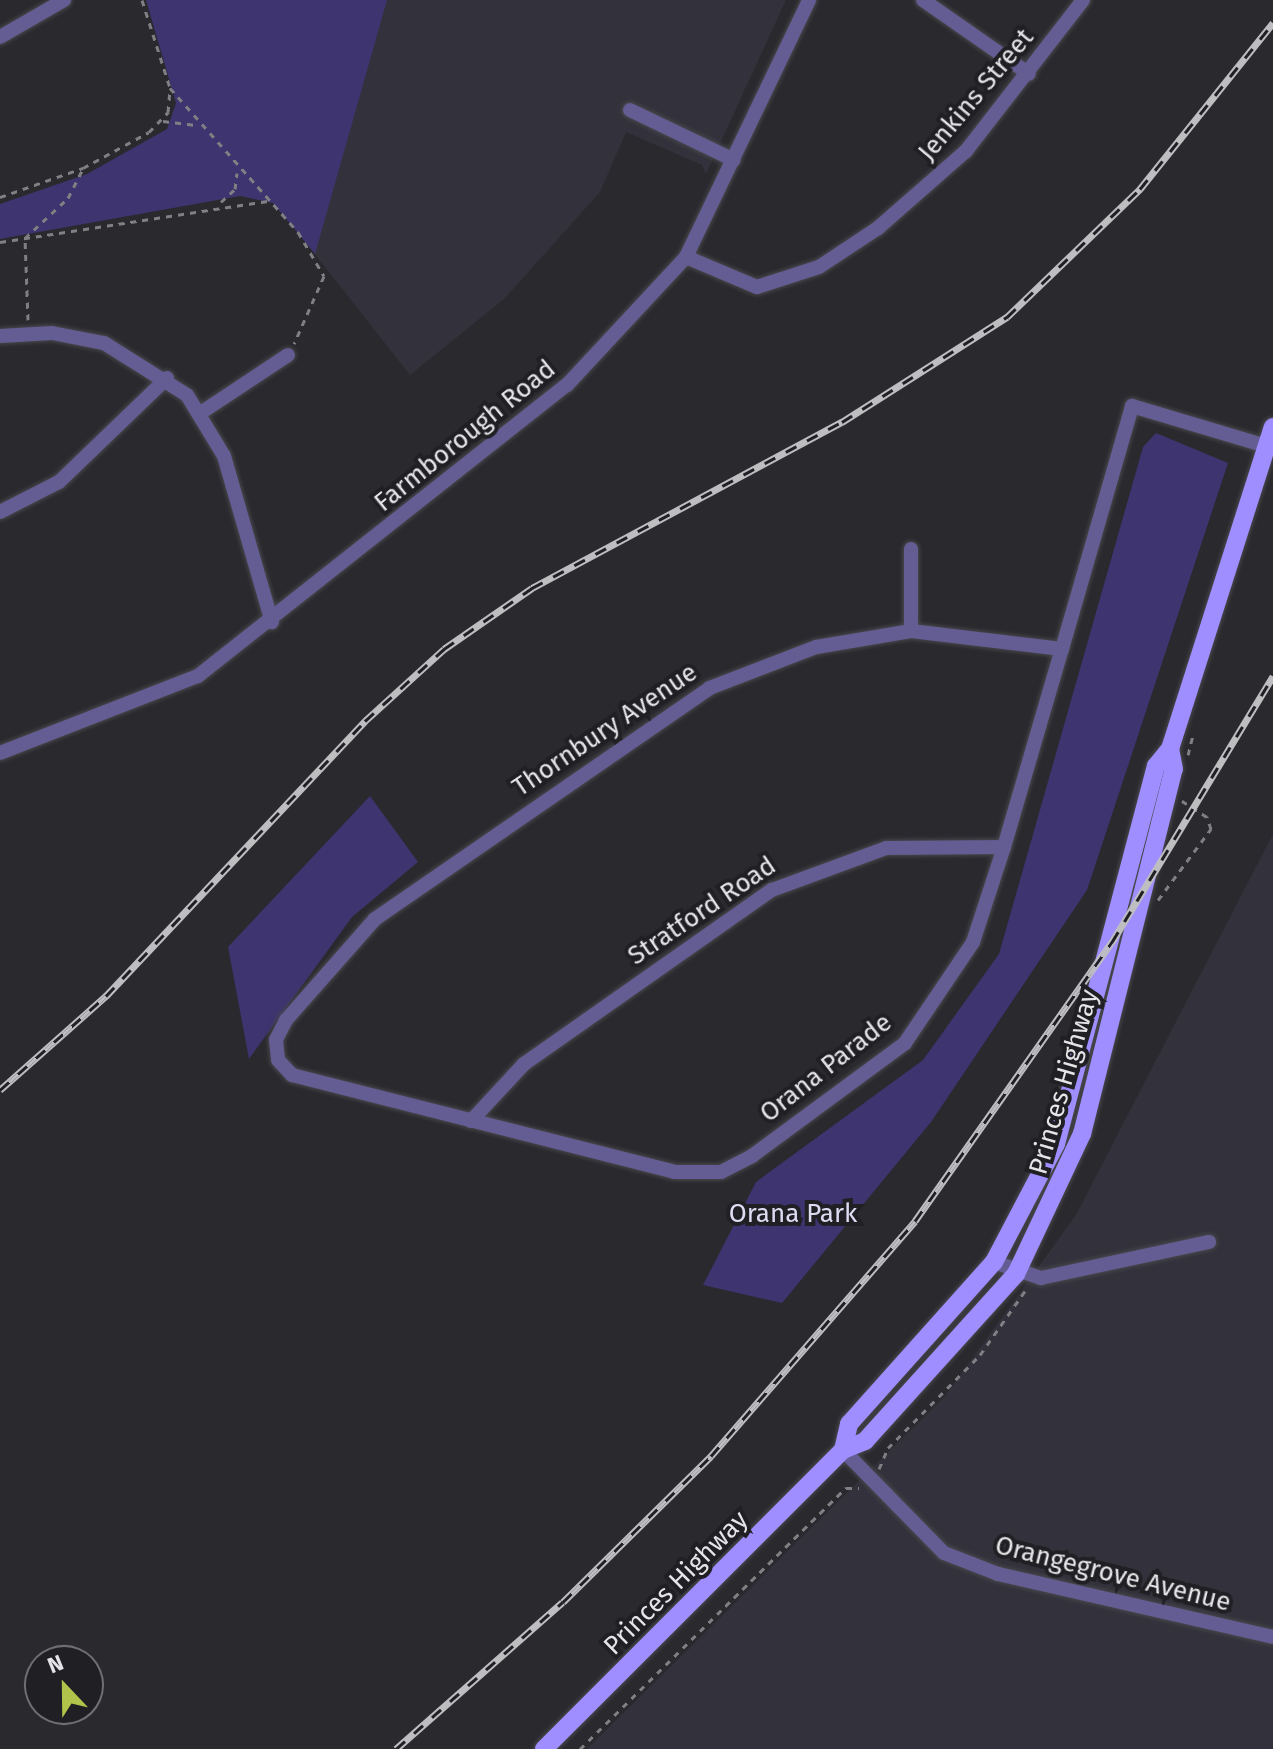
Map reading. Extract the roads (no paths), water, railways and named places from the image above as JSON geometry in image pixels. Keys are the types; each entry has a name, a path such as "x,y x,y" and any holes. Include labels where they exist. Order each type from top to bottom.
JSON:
{"main road":[{"name":"Princes Highway","path":"843,1450 849,1424 994,1262 1065,1118 1156,766 1170,749 1273,427"},
{"name":"Princes Highway","path":"544,1749 843,1450 865,1441 1016,1274 1082,1134 1174,769 1170,749"}],"street":[{"path":"0,37 64,0"},
{"name":"Farmborough Road","path":"0,753 198,676 272,622 567,385 686,257 809,0"},
{"path":"923,0 1029,74"},
{"name":"Jenkins Street","path":"686,257 739,284 794,280 927,190 1029,74 1083,0"},
{"path":"630,110 734,160"},
{"path":"0,336 28,332 104,343 167,378 202,412 236,487 272,622"},
{"path":"202,412 288,355"},
{"path":"0,512 59,482 167,378"},
{"name":"Orana Parade","path":"278,1060 292,1075 674,1172 737,1165 905,1043 973,942 1004,847 1132,406 1266,446"},
{"path":"911,549 911,631"},
{"name":"Thornbury Avenue","path":"278,1060 276,1040 286,1020 375,919 645,727 779,658 911,631 1062,649"},
{"name":"Stratford Road","path":"471,1121 524,1064 772,890 886,848 1004,847"},
{"path":"994,1262 1016,1274 1041,1278 1209,1242"},
{"name":"Orangegrove Avenue","path":"843,1450 944,1553 998,1574 1273,1637"}],"railway":[{"path":"0,1090 106,996 365,721 444,649 532,588 842,422 1007,317 1140,189 1273,23"},
{"path":"396,1749 563,1602 711,1456 915,1221 1112,942 1273,676"}],"park label":[{"name":"Orana Park","path":"793,1214"}]}
